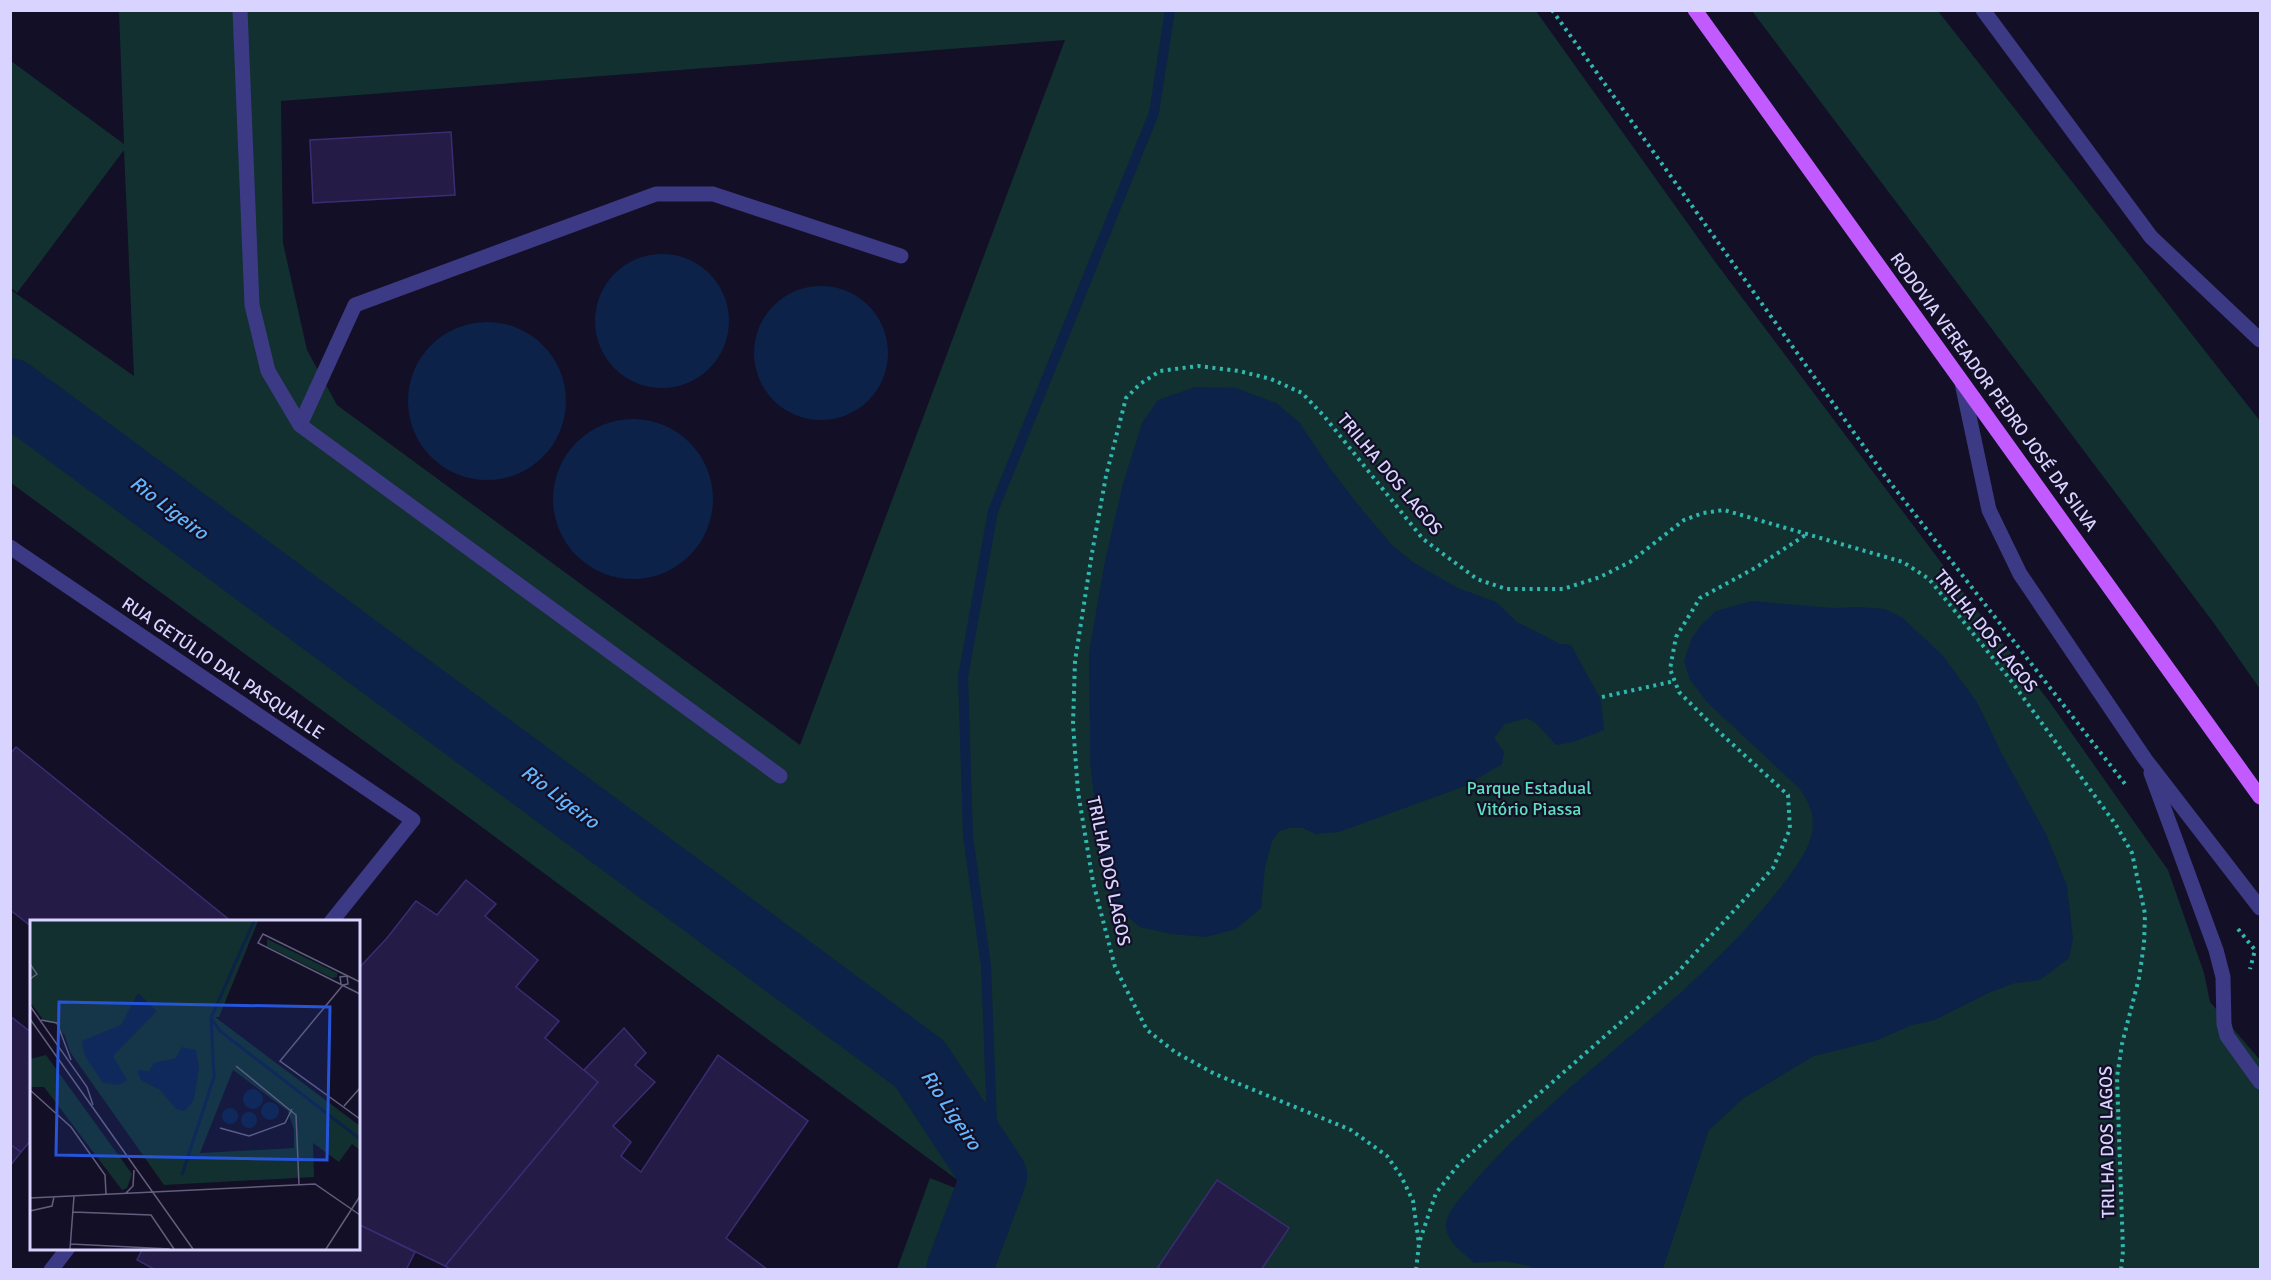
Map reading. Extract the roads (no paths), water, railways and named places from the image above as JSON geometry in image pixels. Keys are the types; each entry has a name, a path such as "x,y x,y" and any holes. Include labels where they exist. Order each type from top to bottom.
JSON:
{"main road":[{"name":"RODOVIA VEREADOR PEDRO JOSÉ DA SILVA","path":"1695,10 2260,797"}],"street":[{"path":"240,10 252,305 268,371 300,425 780,776"},
{"path":"1983,10 2151,237 2260,340"},
{"path":"300,425 355,305 656,194 713,194 901,256"},
{"path":"1962,383 1989,510 2020,574 2145,759 2260,908"},
{"name":"RUA GETÚLIO DAL PASQUALLE","path":"10,547 413,820 333,920"},
{"path":"2145,759 2216,950 2223,976 2226,1036 2260,1082"},
{"path":"51,1269 66,1250"}],"water":[{"path":"662,254 688,259 709,274 724,295 729,321 724,347 709,368 688,383 662,388 636,383 615,368 600,347 595,321 600,295 615,274 636,259"},
{"path":"821,286 847,291 868,306 883,327 888,353 883,379 868,400 847,415 821,420 795,415 774,400 759,379 754,353 759,327 774,306 795,291"},
{"path":"487,322 503,323 517,328 531,335 543,345 553,357 560,371 565,385 565,417 560,431 553,445 543,457 531,467 517,474 503,479 487,480 471,479 457,474 443,467 431,457 421,445 414,431 409,417 408,401 409,385 414,371 421,357 431,345 443,335 457,328 471,323"},
{"path":"1195,387 1236,388 1276,403 1299,422 1329,467 1391,544 1414,563 1458,588 1496,602 1517,622 1560,644 1571,645 1601,700 1604,730 1573,742 1556,745 1537,724 1527,718 1505,724 1494,738 1504,752 1502,764 1465,786 1339,832 1316,834 1302,828 1279,831 1272,841 1265,867 1261,908 1236,929 1206,937 1171,934 1140,927 1113,905 1101,855 1090,762 1089,653 1105,561 1123,484 1142,423 1158,400"},
{"path":"633,419 663,426 677,433 689,443 699,455 706,469 713,499 706,529 699,543 689,555 677,565 663,572 633,579 603,572 589,565 577,555 567,543 560,529 553,499 560,469 567,455 577,443 589,433 603,426"},
{"path":"1752,601 1833,608 1885,609 1903,618 1943,656 1977,702 2001,752 2046,834 2067,886 2073,939 2069,958 2040,980 2015,983 1991,992 1935,1020 1912,1025 1875,1041 1814,1056 1744,1098 1709,1130 1663,1269 1533,1270 1530,1266 1504,1261 1474,1263 1449,1238 1446,1227 1452,1209 1461,1197 1543,1112 1729,947 1781,887 1809,843 1813,828 1812,814 1799,788 1708,703 1690,680 1684,661 1692,638 1702,624 1716,611"}],"waterway":[{"path":"994,1176 986,966 968,836 963,677 993,511 1154,113 1170,10"},
{"name":"Rio Ligeiro","path":"10,391 920,1064 994,1176 959,1270"}],"park label":[{"name":"Parque Estadual Vitório Piassa","path":"1529,798"}]}
